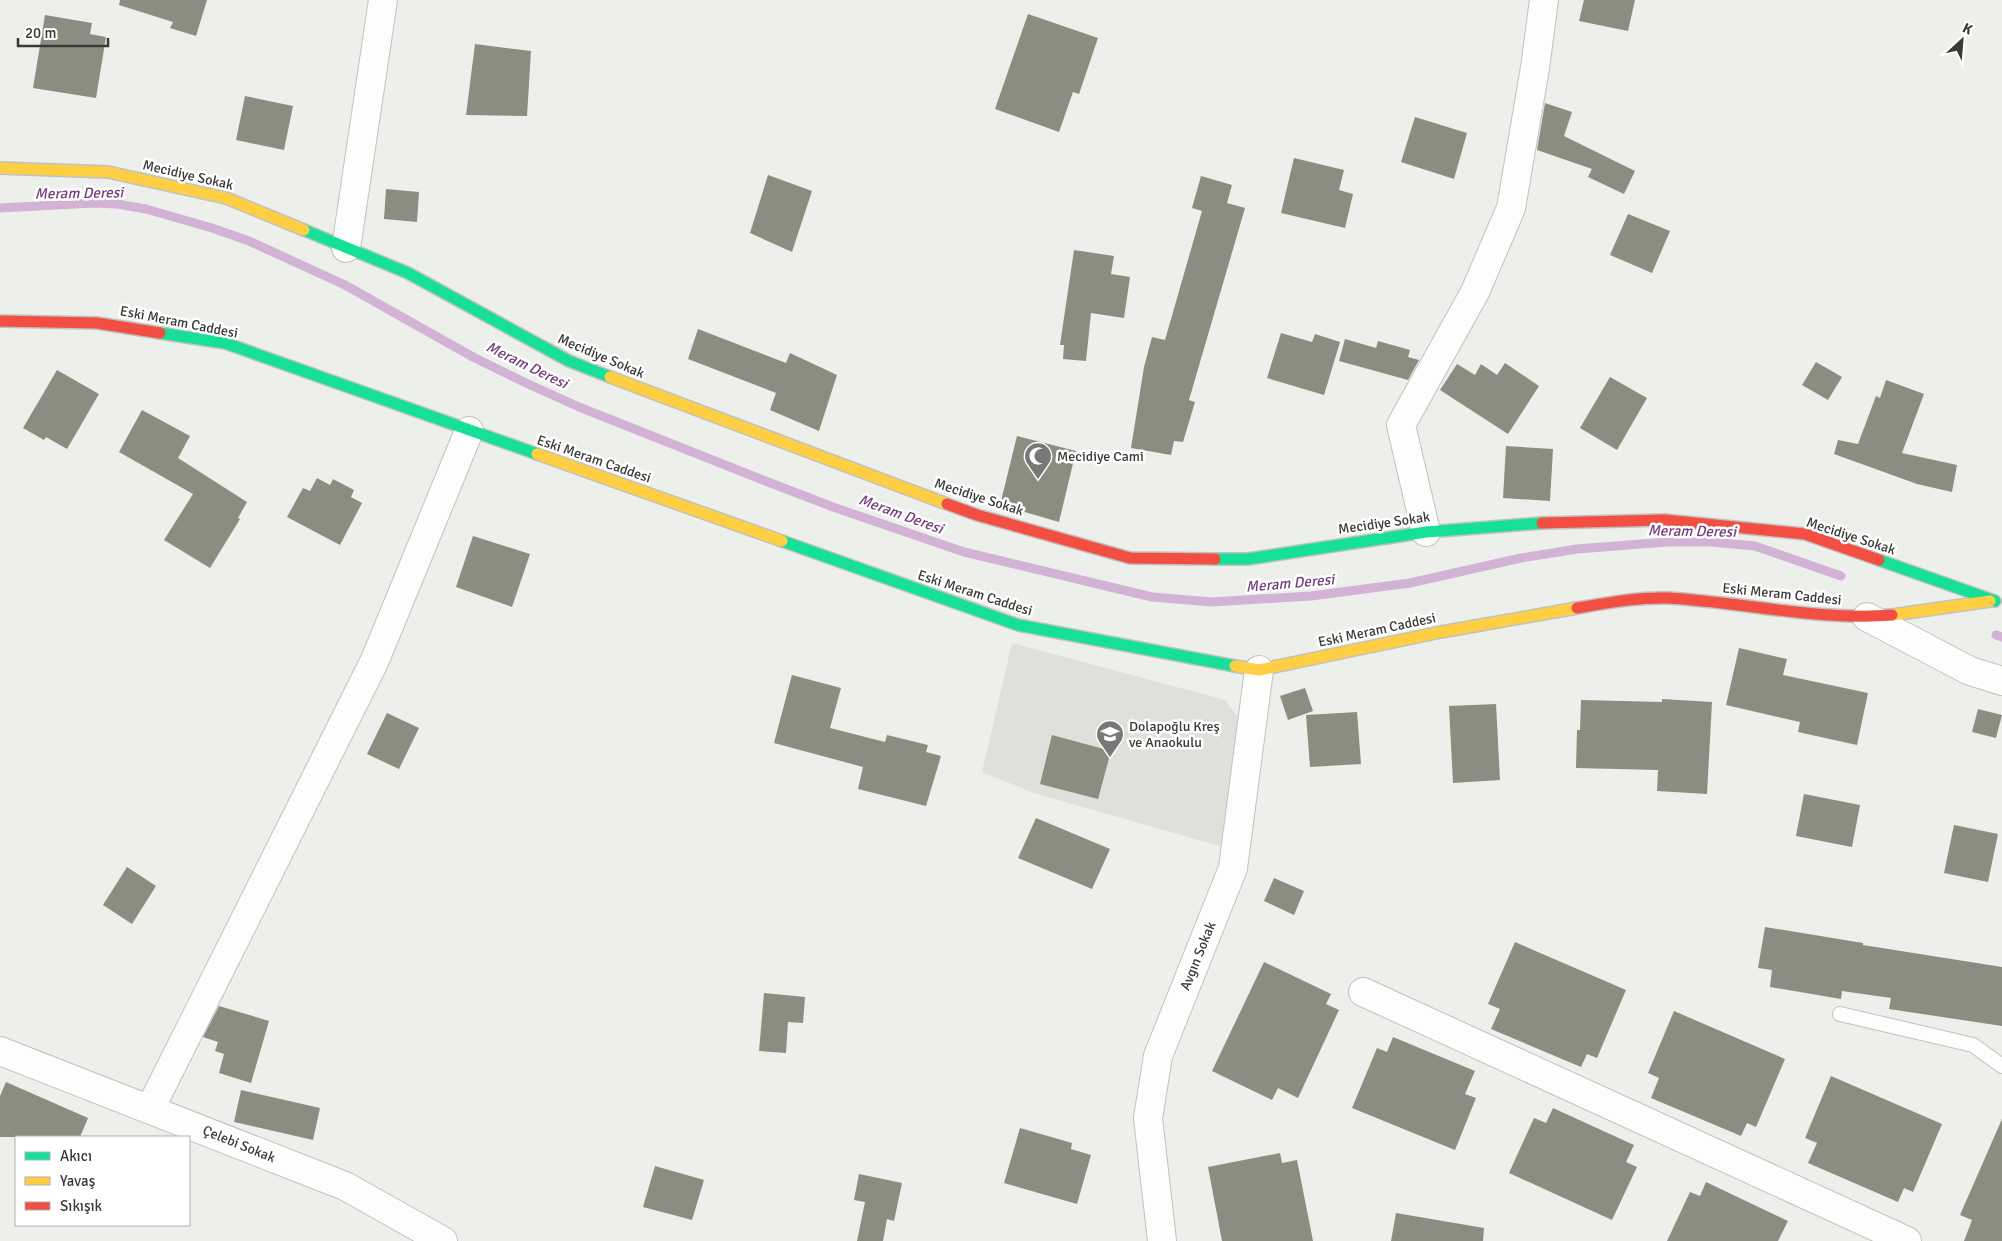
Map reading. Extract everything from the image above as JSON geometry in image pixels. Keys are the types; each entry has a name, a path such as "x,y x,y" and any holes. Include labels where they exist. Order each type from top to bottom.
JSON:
{"street":[{"path":"346,248 382,0"},
{"path":"1426,532 1401,425 1475,292 1511,208 1534,78 1544,0"},
{"name":"Mecidiye Sokak","path":"0,168 108,172 226,198 408,273 569,361 978,515 1130,558 1248,559 1426,532 1530,523 1665,520 1804,534 1999,601"},
{"name":"Eski Meram Caddesi","path":"0,321 97,323 225,343 1018,625 1259,670 1441,632 1620,601 1667,598 1829,616 1867,617 1905,614 1999,601"},
{"path":"150,1109 375,660 469,431"},
{"path":"1867,617 1970,671 2002,681"},
{"name":"Avgın Sokak","path":"1162,1241 1148,1118 1158,1056 1233,868 1259,670"},
{"path":"1363,992 1907,1241"},
{"name":"Çelebi Sokak","path":"0,1051 345,1186 443,1241"}],"lane":[{"path":"1840,1014 1973,1046 2002,1066"}],"shaded area":[{"name":"Dolapoğlu Kreş ve Anaokulu","path":"1012,643 1225,700 1238,717 1238,744 1220,846 1034,793 982,772"}],"building":[{"path":"120,0 207,0 196,36 170,28 173,22 119,5"},
{"path":"1584,0 1635,0 1628,31 1579,21"},
{"path":"1028,14 1098,38 1079,94 1073,92 1059,132 995,109"},
{"path":"45,15 92,23 90,34 106,37 96,98 33,88"},
{"path":"475,44 531,51 527,116 466,115"},
{"path":"245,96 293,106 284,150 236,140"},
{"path":"1545,103 1572,112 1564,136 1635,171 1624,194 1588,177 1592,169 1537,150"},
{"path":"1415,117 1467,133 1454,179 1401,162"},
{"path":"1294,158 1344,170 1339,190 1353,194 1345,228 1281,213"},
{"path":"768,175 812,191 792,252 750,233"},
{"path":"1201,176 1232,185 1227,203 1245,208 1189,400 1195,402 1183,442 1174,441 1171,455 1131,448 1144,367 1152,337 1165,340 1202,211 1192,208"},
{"path":"386,189 419,192 417,222 384,219"},
{"path":"1628,214 1670,231 1652,273 1610,255"},
{"path":"1074,250 1114,256 1111,274 1130,277 1124,318 1091,313 1086,361 1063,359 1064,345 1060,345"},
{"path":"698,329 786,363 790,353 837,375 819,431 770,410 776,393 688,359"},
{"path":"1281,333 1312,342 1315,334 1340,342 1324,395 1267,378"},
{"path":"1345,339 1376,348 1378,341 1410,350 1408,357 1419,360 1408,380 1339,361"},
{"path":"1816,362 1842,377 1828,400 1802,385"},
{"path":"1505,363 1539,386 1508,434 1440,390 1457,364 1475,375 1481,364 1497,375"},
{"path":"57,370 99,394 67,449 46,437 44,440 23,428"},
{"path":"1610,377 1647,398 1617,450 1580,428"},
{"path":"1886,380 1924,394 1902,453 1957,465 1952,492 1917,484 1834,454 1838,440 1858,444 1876,396 1880,398"},
{"path":"142,410 190,436 178,458 247,502 238,518 240,519 210,568 164,540 193,494 119,452"},
{"name":"Mecidiye Cami","path":"1017,436 1076,451 1059,522 1000,505"},
{"path":"1506,446 1553,449 1550,501 1503,498"},
{"path":"317,478 330,485 333,479 354,490 351,497 362,503 340,545 287,517 303,488 310,491"},
{"path":"473,536 530,554 512,607 456,587"},
{"path":"1739,648 1787,659 1783,675 1868,693 1857,745 1798,732 1800,722 1726,705"},
{"path":"792,675 841,688 830,728 885,742 887,735 928,745 926,752 941,756 926,806 858,789 863,767 774,743"},
{"path":"1305,688 1313,711 1288,720 1280,696"},
{"path":"1662,699 1712,702 1707,794 1657,791 1658,770 1576,768 1577,730 1580,730 1581,700 1662,702"},
{"path":"1496,704 1500,780 1453,783 1449,706"},
{"path":"1978,709 2002,715 1996,738 1972,732"},
{"path":"1357,712 1361,764 1310,767 1306,715"},
{"path":"387,713 419,728 399,769 367,754"},
{"path":"1052,735 1111,751 1098,799 1040,784"},
{"path":"1804,794 1860,805 1852,847 1796,836"},
{"path":"1036,818 1110,849 1092,889 1018,858"},
{"path":"1954,825 1998,834 1988,882 1944,873"},
{"path":"127,867 156,886 132,924 103,905"},
{"path":"1274,878 1304,891 1294,915 1264,901"},
{"path":"1765,927 2002,967 2002,1026 1889,1009 1891,998 1842,991 1841,999 1770,987 1772,970 1758,968"},
{"path":"1515,942 1626,990 1597,1058 1587,1054 1581,1067 1491,1029 1500,1009 1488,1004"},
{"path":"1264,962 1331,994 1326,1004 1339,1010 1298,1098 1278,1088 1272,1100 1212,1071"},
{"path":"764,993 805,997 803,1023 788,1022 786,1053 759,1051"},
{"path":"219,1006 269,1021 251,1083 219,1073 224,1054 215,1051 218,1042 203,1037"},
{"path":"1674,1011 1785,1059 1756,1127 1747,1123 1741,1136 1651,1098 1659,1078 1648,1073"},
{"path":"1393,1037 1475,1071 1465,1094 1476,1098 1455,1150 1352,1108 1377,1048 1387,1052"},
{"path":"1831,1076 1942,1124 1913,1192 1904,1188 1898,1202 1808,1163 1817,1143 1805,1138"},
{"path":"6,1082 88,1118 80,1136 0,1137 0,1096"},
{"path":"241,1090 320,1108 313,1140 234,1122"},
{"path":"1553,1108 1634,1145 1626,1162 1637,1167 1612,1220 1509,1173 1534,1118 1546,1123"},
{"path":"2002,1119 2002,1241 1964,1241 1972,1220 1960,1215"},
{"path":"1020,1128 1072,1143 1071,1149 1091,1155 1077,1204 1004,1183"},
{"path":"1280,1153 1282,1163 1297,1160 1313,1241 1222,1241 1208,1167"},
{"path":"655,1166 704,1180 692,1220 643,1207"},
{"path":"859,1174 902,1183 894,1221 887,1219 883,1241 857,1241 865,1202 854,1200"},
{"path":"1706,1182 1788,1221 1778,1241 1667,1241 1690,1192 1700,1196"},
{"path":"1396,1213 1484,1228 1483,1241 1391,1241"}],"waterway":[{"name":"Meram Deresi","path":"0,208 94,203 117,204 146,209 212,228 249,241 345,285 473,357 526,383 579,407 763,480 833,507 964,552 1152,597 1212,602 1311,596 1410,583 1521,558 1577,549 1667,542 1711,542 1755,546 1841,576"},
{"name":"Meram Deresi","path":"1996,635 2002,637"}],"traffic: fast":[{"path":"304,230 408,273 569,361 610,377"},
{"path":"160,333 225,343 537,454"},
{"path":"1215,559 1248,559 1426,532 1542,523"},
{"path":"782,541 1018,625 1235,666"},
{"path":"1879,560 1995,601"}],"traffic: slow":[{"path":"0,168 108,172 226,198 304,230"},
{"path":"610,377 947,504"},
{"path":"537,454 782,541"},
{"path":"1892,615 1990,601"},
{"path":"1235,666 1259,670 1441,632 1577,608"}],"traffic: jam":[{"path":"0,321 97,323 160,333"},
{"path":"947,504 977,515 1130,558 1215,559"},
{"path":"1542,523 1665,520 1805,534 1879,560"},
{"path":"1577,608 1634,599 1668,598 1808,613 1864,616 1892,615"}],"place":[{"name":"Mecidiye Cami","path":"1038,480"},
{"name":"Dolapoğlu Kreş ve Anaokulu","path":"1110,758"}]}
